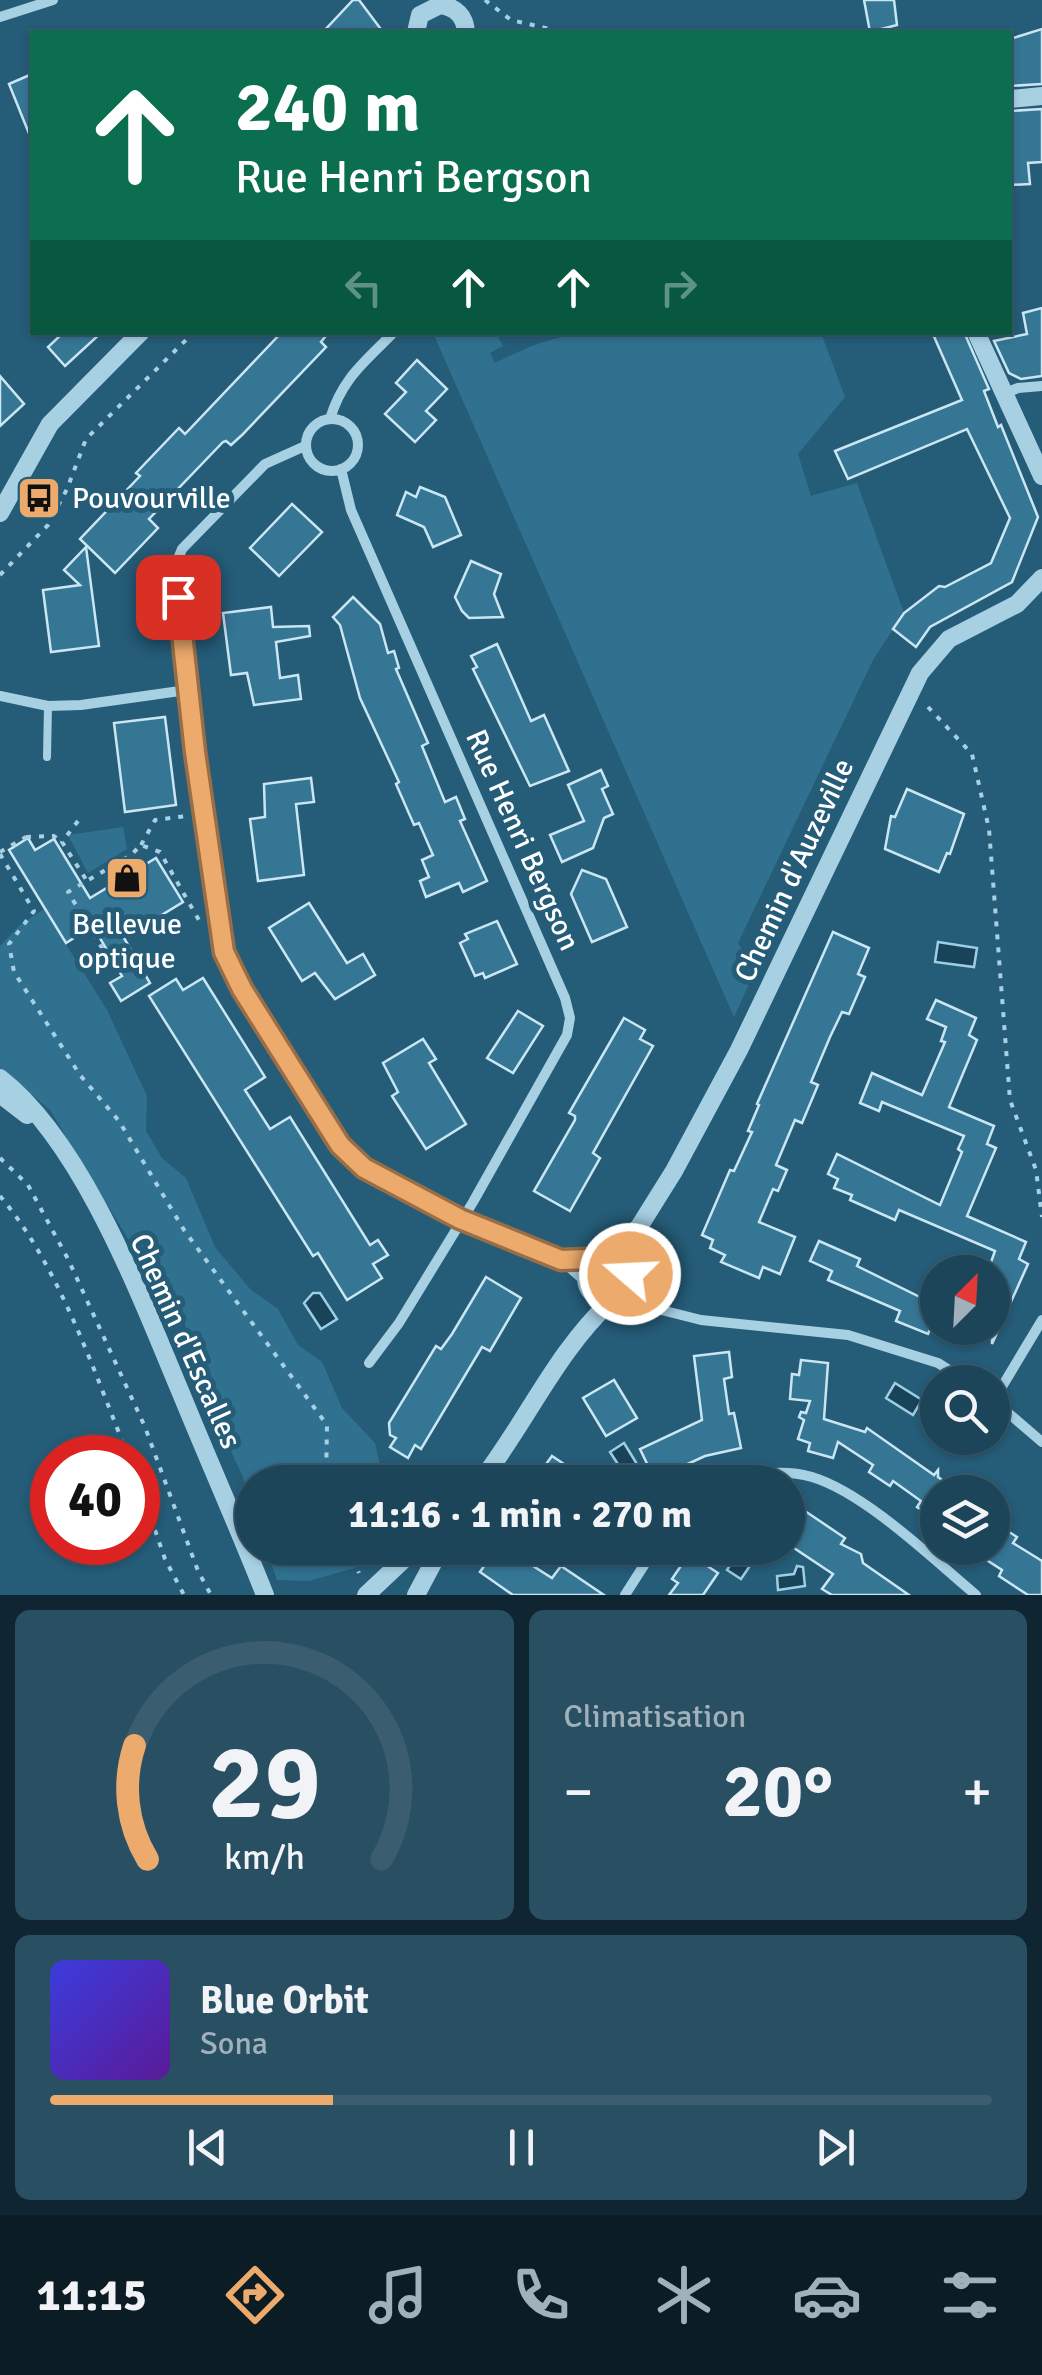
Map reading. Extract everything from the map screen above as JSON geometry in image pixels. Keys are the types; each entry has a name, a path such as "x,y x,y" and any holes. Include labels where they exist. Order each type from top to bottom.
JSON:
{"street":[{"path":"0,17 53,0"},
{"path":"416,30 420,15 429,3 455,9 466,30"},
{"path":"1012,100 1042,96"},
{"path":"0,513 50,424 138,335"},
{"path":"330,419 337,394 347,380 391,335"},
{"path":"977,335 1042,476"},
{"path":"1003,394 1042,386"},
{"path":"305,446 317,467 333,471 341,469 356,452 356,436 346,423 330,419 315,425 305,446 264,464 182,549 175,566 203,814 224,952 242,989 340,1145 364,1168 460,1219 561,1260 599,1299 662,1308 701,1320 848,1335 941,1365"},
{"name":"Rue Henri Bergson","path":"341,469 351,510 565,998 570,1018 566,1035 460,1219"},
{"name":"Chemin d'Auzeville","path":"575,1338 587,1286 586,1272 639,1227 674,1171 738,1050 910,688 949,639 1017,604 1042,578"},
{"path":"0,692 13,699 48,706 188,690"},
{"name":"Chemin d'Escalles","path":"0,1078 48,1124 80,1176 137,1290 268,1592"},
{"name":"Chemin d'Escalles","path":"0,1094 30,1117 80,1176"},
{"path":"369,1363 399,1323 460,1219"},
{"name":"Chemin d'Auzeville","path":"492,1465 575,1338 627,1290 639,1227"},
{"path":"561,1260 617,1258 662,1308"},
{"path":"1010,1372 1042,1320"},
{"path":"1010,1414 1042,1442"},
{"path":"805,1476 836,1487 914,1543 976,1595"},
{"path":"366,1590 396,1565"},
{"path":"416,1595 431,1565"},
{"path":"625,1595 644,1565"}],"lane":[{"path":"47,757 48,706"}],"path":[{"path":"485,0 511,20 554,30"},
{"path":"0,575 48,525 68,488 86,439 191,335"},
{"path":"910,688 972,754 989,829 1010,1100 1036,1170 1042,1217"},
{"path":"116,971 68,892 131,855 142,844 154,820 203,814"},
{"path":"62,842 78,822"},
{"path":"26,837 27,828"},
{"path":"87,881 54,836 26,837 0,853 34,910 10,944 14,972 80,1074 119,1121 184,1230 328,1425 327,1465"},
{"path":"142,844 160,852 200,922"},
{"path":"0,1158 28,1184 68,1259 144,1427 198,1571 211,1595"},
{"path":"0,1196 42,1258 120,1435"},
{"path":"160,1545 184,1595"},
{"path":"355,1565 366,1590"}],"shaded area":[{"path":"434,335 497,335 503,346 490,353 495,363 558,338 822,335 845,397 798,454 811,496 857,483 904,613 873,660 738,943 755,971 734,1017"},
{"path":"123,827 127,849 88,873 68,835"},
{"path":"44,909 107,1010 147,1096 146,1131 162,1158 186,1178 215,1247 251,1290 278,1309 298,1345 322,1362 342,1408 375,1443 380,1465 237,1465 200,1386 179,1301 141,1260 50,1110 0,1068 0,946 20,925"},
{"path":"938,942 977,948 974,967 935,962"},
{"path":"313,1293 320,1293 337,1319 321,1329 304,1303"},
{"path":"895,1383 920,1399 920,1403 913,1415 886,1398"},
{"path":"624,1443 638,1465 618,1465 610,1452"},
{"path":"272,1565 360,1565 309,1581 277,1580"},
{"path":"730,1565 751,1565 741,1579 727,1570"},
{"path":"797,1566 803,1567 805,1586 778,1590 777,1576 794,1574"}],"building":[{"path":"353,0 359,0 382,30 325,30"},
{"path":"864,0 894,0 897,25 870,30"},
{"path":"1042,29 1042,84 1012,86 1012,38"},
{"path":"30,75 30,136 9,84"},
{"path":"1042,109 1042,162 1028,163 1030,184 1012,185 1012,111"},
{"path":"1042,308 1042,376 1021,379 1009,373 994,341 1027,334 1023,313"},
{"path":"61,335 99,335 65,366 48,347"},
{"path":"279,335 327,335 321,342 326,347 242,435 231,445 223,442 149,519 158,528 115,573 80,539 179,428 185,434"},
{"path":"933,335 965,335 989,389 984,391 998,427 1001,425 1038,517 1012,582 930,627 916,647 893,629 904,613 939,586 945,587 991,563 1010,518 967,429 848,479 835,451 962,400"},
{"path":"417,360 447,389 426,411 436,420 415,442 385,414 406,392 396,383"},
{"path":"0,376 24,404 0,426"},
{"path":"420,487 445,497 461,535 433,547 424,527 397,515 406,492 416,497"},
{"path":"292,504 322,532 279,576 250,548"},
{"path":"86,547 99,646 51,652 43,590 80,585 64,570"},
{"path":"471,561 501,574 494,594 503,617 469,618 462,611 455,597"},
{"path":"353,597 380,624 388,653 394,651 399,668 396,669 428,743 422,746 445,802 456,797 465,819 460,821 487,881 463,892 459,883 426,897 420,881 429,877 422,860 433,855 396,784 399,782 360,698 340,625 333,617"},
{"path":"271,607 273,627 309,626 310,636 276,642 280,678 298,675 301,699 254,705 247,673 231,675 223,613"},
{"path":"497,644 531,721 544,715 569,771 530,786 473,669 477,667 471,656"},
{"path":"165,717 176,805 125,812 114,723"},
{"path":"601,770 608,786 602,789 613,814 604,818 593,848 562,862 550,835 584,821 568,785"},
{"path":"311,778 314,802 296,804 304,875 258,881 250,819 265,817 264,784"},
{"path":"907,789 964,814 939,872 885,849 891,816 895,817"},
{"path":"28,838 35,850 54,839 90,898 156,858 183,902 124,938 150,983 121,1001 110,983 122,976 93,926 66,943 9,850"},
{"path":"582,870 606,879 627,927 592,942 571,894"},
{"path":"309,903 347,963 363,954 375,975 335,999 315,973 302,981 269,928"},
{"path":"497,921 517,964 485,978 483,973 475,976 460,943 468,939 465,934"},
{"path":"833,932 869,948 858,974 865,977 849,1014 842,1012 830,1037 811,1082 818,1085 802,1123 795,1120 776,1165 787,1170 778,1191 773,1189 759,1222 795,1237 780,1274 763,1267 759,1278 721,1262 725,1255 710,1248 713,1240 702,1235 730,1170 734,1171 752,1132 748,1131 757,1104"},
{"path":"203,978 265,1077 245,1090 270,1129 290,1117 370,1245 378,1240 388,1255 373,1264 382,1278 347,1300 318,1253 313,1256 149,996 176,979 183,990"},
{"path":"936,1000 976,1018 969,1035 977,1040 949,1107 994,1126 987,1144 996,1148 967,1216 1026,1242 1019,1259 1028,1264 1010,1304 1010,1255 994,1255 995,1251 899,1210 895,1220 850,1200 852,1195 834,1188 838,1179 828,1174 837,1154 940,1205 962,1152 958,1149 964,1136 882,1102 879,1111 860,1103 872,1073 922,1095 945,1042 941,1041 946,1027 927,1019"},
{"path":"518,1011 543,1026 513,1073 487,1058"},
{"path":"624,1018 645,1030 640,1039 653,1046 593,1153 600,1158 570,1211 534,1191 575,1120 569,1113"},
{"path":"423,1039 436,1059 429,1063 466,1124 426,1149 392,1096 398,1092 383,1063"},
{"path":"819,1241 860,1259 857,1266 920,1297 920,1331 896,1321 900,1311 828,1280 832,1271 810,1261"},
{"path":"486,1277 521,1298 490,1351 482,1347 421,1449 415,1445 408,1458 390,1447 396,1438 390,1435 389,1423 436,1346 441,1349 452,1334"},
{"path":"729,1352 732,1377 724,1379 729,1414 734,1413 741,1448 685,1465 648,1465 640,1449 702,1420 694,1356"},
{"path":"801,1360 828,1363 824,1419 865,1432 867,1428 934,1475 920,1475 920,1500 893,1481 890,1486 869,1472 873,1465 838,1442 833,1458 808,1451 810,1443 798,1439 804,1420 799,1417 801,1412 806,1413 810,1401 790,1399 792,1374 799,1375"},
{"path":"614,1380 637,1418 606,1436 583,1398"},
{"path":"552,1456 565,1465 545,1465"},
{"path":"805,1511 845,1538 841,1544 861,1554 863,1563 909,1595 832,1595 822,1589 833,1574 805,1555"},
{"path":"1010,1533 1017,1537 1013,1543 1042,1561 1042,1595 1028,1595 999,1576 1002,1570 994,1565 1010,1565"},
{"path":"485,1565 532,1565 552,1578 561,1566 604,1595 513,1595 480,1572"},
{"path":"682,1565 706,1565 718,1573 703,1595 669,1595 678,1583 672,1579"}],"place":[{"name":"Pouvourville","path":"39,498"},
{"name":"Bellevue optique","path":"127,878"}],"route":[{"path":"178,597 195,752 224,952 242,989 340,1145 364,1168 460,1219 561,1260 611,1256 623,1262 630,1274"}]}
